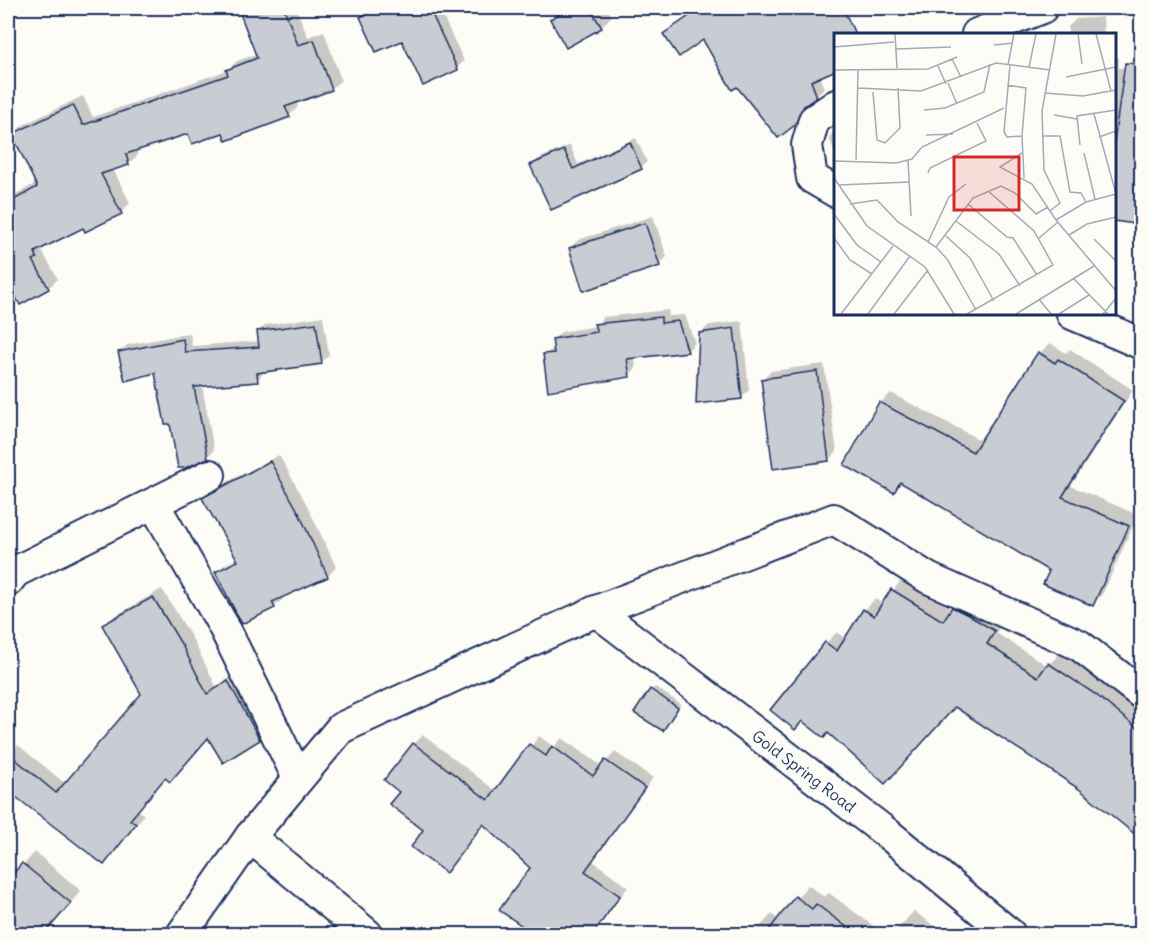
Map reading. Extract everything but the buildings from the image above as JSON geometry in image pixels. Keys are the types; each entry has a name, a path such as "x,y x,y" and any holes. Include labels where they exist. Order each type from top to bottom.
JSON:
{"street":[{"path":"979,33 1041,8"},
{"path":"834,106 814,120 807,144 812,178 834,191"},
{"path":"1074,315 1142,344"},
{"path":"8,582 15,572 210,475"},
{"path":"154,504 223,625 298,778"},
{"path":"182,934 250,837 341,728 596,611 834,519 928,578 1080,645 1142,694"},
{"name":"Gold Spring Road","path":"596,611 888,834 1010,934"},
{"path":"250,837 367,934"}]}
